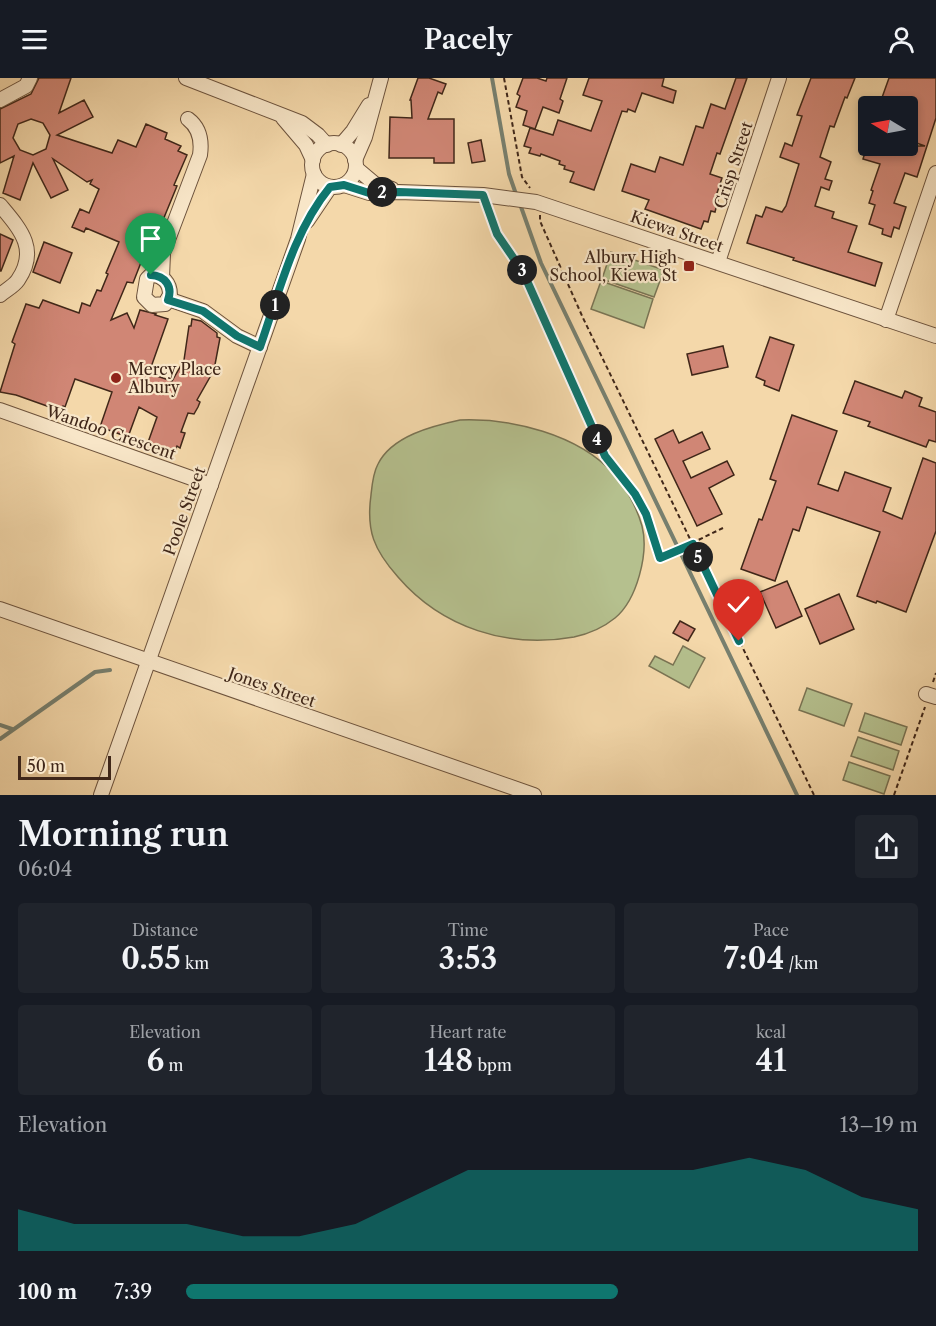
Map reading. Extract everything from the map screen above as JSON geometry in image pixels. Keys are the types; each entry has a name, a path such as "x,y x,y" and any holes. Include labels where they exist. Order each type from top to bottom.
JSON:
{"street":[{"path":"0,100 26,86 30,78"},
{"path":"186,78 203,81 309,128 334,145 348,148 355,164"},
{"path":"277,112 296,131 318,180 337,186 350,180 365,137 381,78"},
{"name":"Crisp Street","path":"718,262 779,78"},
{"path":"313,167 316,153 334,145 353,131 375,95"},
{"path":"162,278 163,253 200,155 198,129 188,119"},
{"name":"Kiewa Street","path":"355,164 375,184 399,192"},
{"name":"Poole Street","path":"298,239 313,167"},
{"path":"886,320 936,173"},
{"name":"Kiewa Street","path":"337,186 369,193 399,192 501,197 530,195 552,206 936,336"},
{"name":"Poole Street","path":"101,795 298,239 313,209 337,186"},
{"path":"0,205 23,235 29,250 17,281 0,295"},
{"path":"154,275 162,278 170,290 168,300 165,304 148,303 144,297 147,279 154,275"},
{"path":"168,300 203,311 237,336 260,347"},
{"name":"Wandoo Crescent","path":"0,410 211,485"},
{"name":"Jones Street","path":"0,609 534,795"}],"path":[{"path":"504,78 522,177 530,195"},
{"path":"483,195 497,234 523,272 605,456 635,494 646,514 660,558 723,528"},
{"path":"540,213 540,221 583,318 814,795"},
{"path":"894,795 936,673"}],"green space":[{"path":"611,252 664,270 654,297 602,279"},
{"path":"601,281 653,299 644,328 591,309"},
{"path":"460,420 501,422 543,431 582,448 599,460 618,479 631,498 640,519 644,549 635,588 623,610 615,618 596,630 574,637 525,640 501,637 456,622 435,610 415,595 390,567 378,549 371,530 372,483 376,468 384,454 403,439 437,425"},
{"path":"683,646 705,658 689,688 649,666 655,656 673,665"},
{"path":"807,688 852,704 844,726 799,710"},
{"path":"865,713 907,727 901,745 859,731"},
{"path":"858,737 899,751 893,770 851,756"},
{"path":"849,762 890,776 884,794 843,780"}],"building":[{"path":"39,78 71,78 59,113 84,100 93,117 57,135 112,153 118,140 136,147 146,124 167,133 165,139 181,146 178,151 187,155 156,237 159,238 155,250 147,247 133,283 127,282 111,320 127,313 134,328 140,310 168,319 150,370 153,371 151,374 172,381 184,360 192,319 201,321 220,338 214,370 197,400 200,402 194,414 188,413 181,432 185,433 180,448 177,446 174,453 167,450 165,455 146,448 157,417 139,407 128,437 100,427 112,392 75,379 65,407 63,406 61,411 16,395 0,392 15,344 12,342 26,304 39,308 43,300 79,313 82,303 90,306 97,290 101,291 119,242 86,228 84,232 72,227 80,209 89,213 99,189 90,184 92,180 87,182 53,159 68,190 51,198 33,163 20,200 3,193 14,156 0,163 0,109 31,94","holes":["31,119 43,123 50,135 46,149 33,155 20,150 13,138 18,124"]},
{"path":"418,78 429,78 446,84 442,94 438,92 428,119 454,119 454,163 434,163 434,158 389,158 390,117 412,118 410,100"},
{"path":"523,78 537,78 546,81 547,78 567,78 560,99 563,101 559,113 543,107 535,129 523,125 527,111 516,107 520,96 517,94"},
{"path":"589,78 664,78 662,86 676,91 673,103 642,93 635,112 628,109 627,112 622,111 594,190 570,182 574,172 564,169 565,166 559,164 560,161 541,154 540,156 529,153 531,148 524,146 530,128 553,135 558,120 591,131 602,101 583,95"},
{"path":"736,78 747,78 720,154 717,153 710,174 722,178 715,199 718,200 715,212 711,211 708,222 704,221 701,229 645,209 649,200 622,191 631,164 655,172 660,157 683,165 696,126 703,128 711,104 725,109"},
{"path":"811,78 855,78 834,127 830,126 820,157 831,162 825,179 832,181 829,190 821,187 815,206 834,212 832,218 857,226 848,252 882,263 875,286 747,243 756,215 762,217 766,207 782,212 786,206 799,164 780,157 785,143 792,146 802,116 797,115"},
{"path":"889,78 936,78 936,118 917,177 905,173 894,203 906,207 899,229 894,227 891,237 882,234 883,229 869,224 875,205 869,203 873,191 871,190 880,164 863,159 864,156 918,156 918,146 925,146 918,144 918,96 883,96"},
{"path":"481,140 485,161 472,163 468,143"},
{"path":"0,234 13,240 1,271 0,271"},
{"path":"44,242 72,253 60,283 33,272"},
{"path":"770,337 794,345 779,391 764,385 765,381 756,377"},
{"path":"723,346 728,367 692,375 687,354"},
{"path":"855,381 902,398 905,391 922,398 919,406 936,412 936,442 929,440 926,447 868,426 870,422 843,413"},
{"path":"792,415 837,431 818,484 838,491 845,472 891,488 883,511 902,519 923,458 936,463 936,531 906,612 857,596 880,532 807,507 799,531 793,529 775,581 741,569 776,481 770,479"},
{"path":"673,430 679,443 702,432 710,449 683,461 691,478 727,461 734,475 709,488 722,514 697,526 655,439"},
{"path":"787,581 802,616 776,628 760,592"},
{"path":"839,594 854,629 820,644 805,609"},
{"path":"680,621 695,629 688,641 673,633"}],"waterway":[{"path":"492,78 509,174 517,197"},
{"path":"520,204 541,263 797,795"},
{"path":"0,739 95,672 110,670"},
{"path":"0,725 12,729"}],"place":[{"name":"Albury High School, Kiewa St","path":"689,266"},
{"name":"Mercy Place Albury","path":"116,378"}],"route":[{"path":"151,275 159,276 168,284 170,290 168,300 203,311 237,336 260,347 298,239 313,209 330,187 344,185 369,193 483,195 497,234 523,272 605,456 635,494 646,514 655,536 660,558 693,544 739,641"}]}
